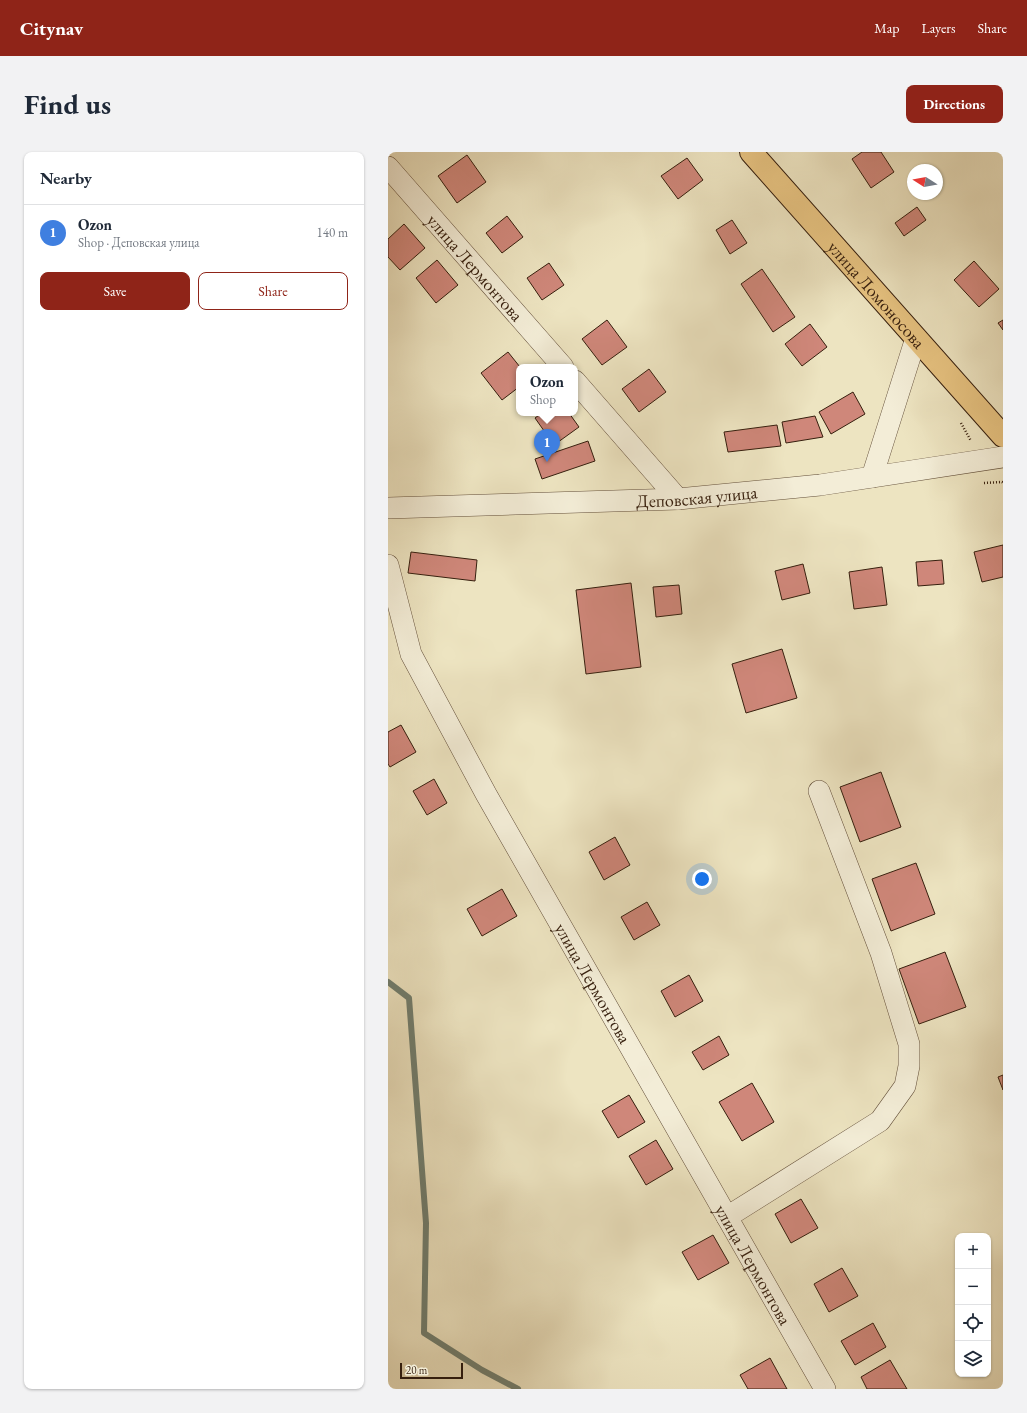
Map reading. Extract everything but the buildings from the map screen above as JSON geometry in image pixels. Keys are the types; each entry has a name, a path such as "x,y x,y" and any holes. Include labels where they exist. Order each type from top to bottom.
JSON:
{"main road":[{"name":"улица Ломоносова","path":"751,152 1003,436"}],"street":[{"name":"улица Лермонтова","path":"388,167 560,364"},
{"path":"872,477 916,338"},
{"path":"578,384 678,499"},
{"name":"Деповская улица","path":"388,508 678,499 820,485 1003,457"},
{"name":"улица Лермонтова","path":"388,565 411,654 486,794 825,1389"},
{"path":"727,1218 880,1121 905,1086 909,1066 909,1044 881,953 819,791"}],"path":[{"path":"960,421 974,447"}],"waterway":[{"path":"388,982 409,998 426,1223 424,1333 482,1370 518,1389"}],"place":[{"name":"Ozon","path":"547,462"}]}
